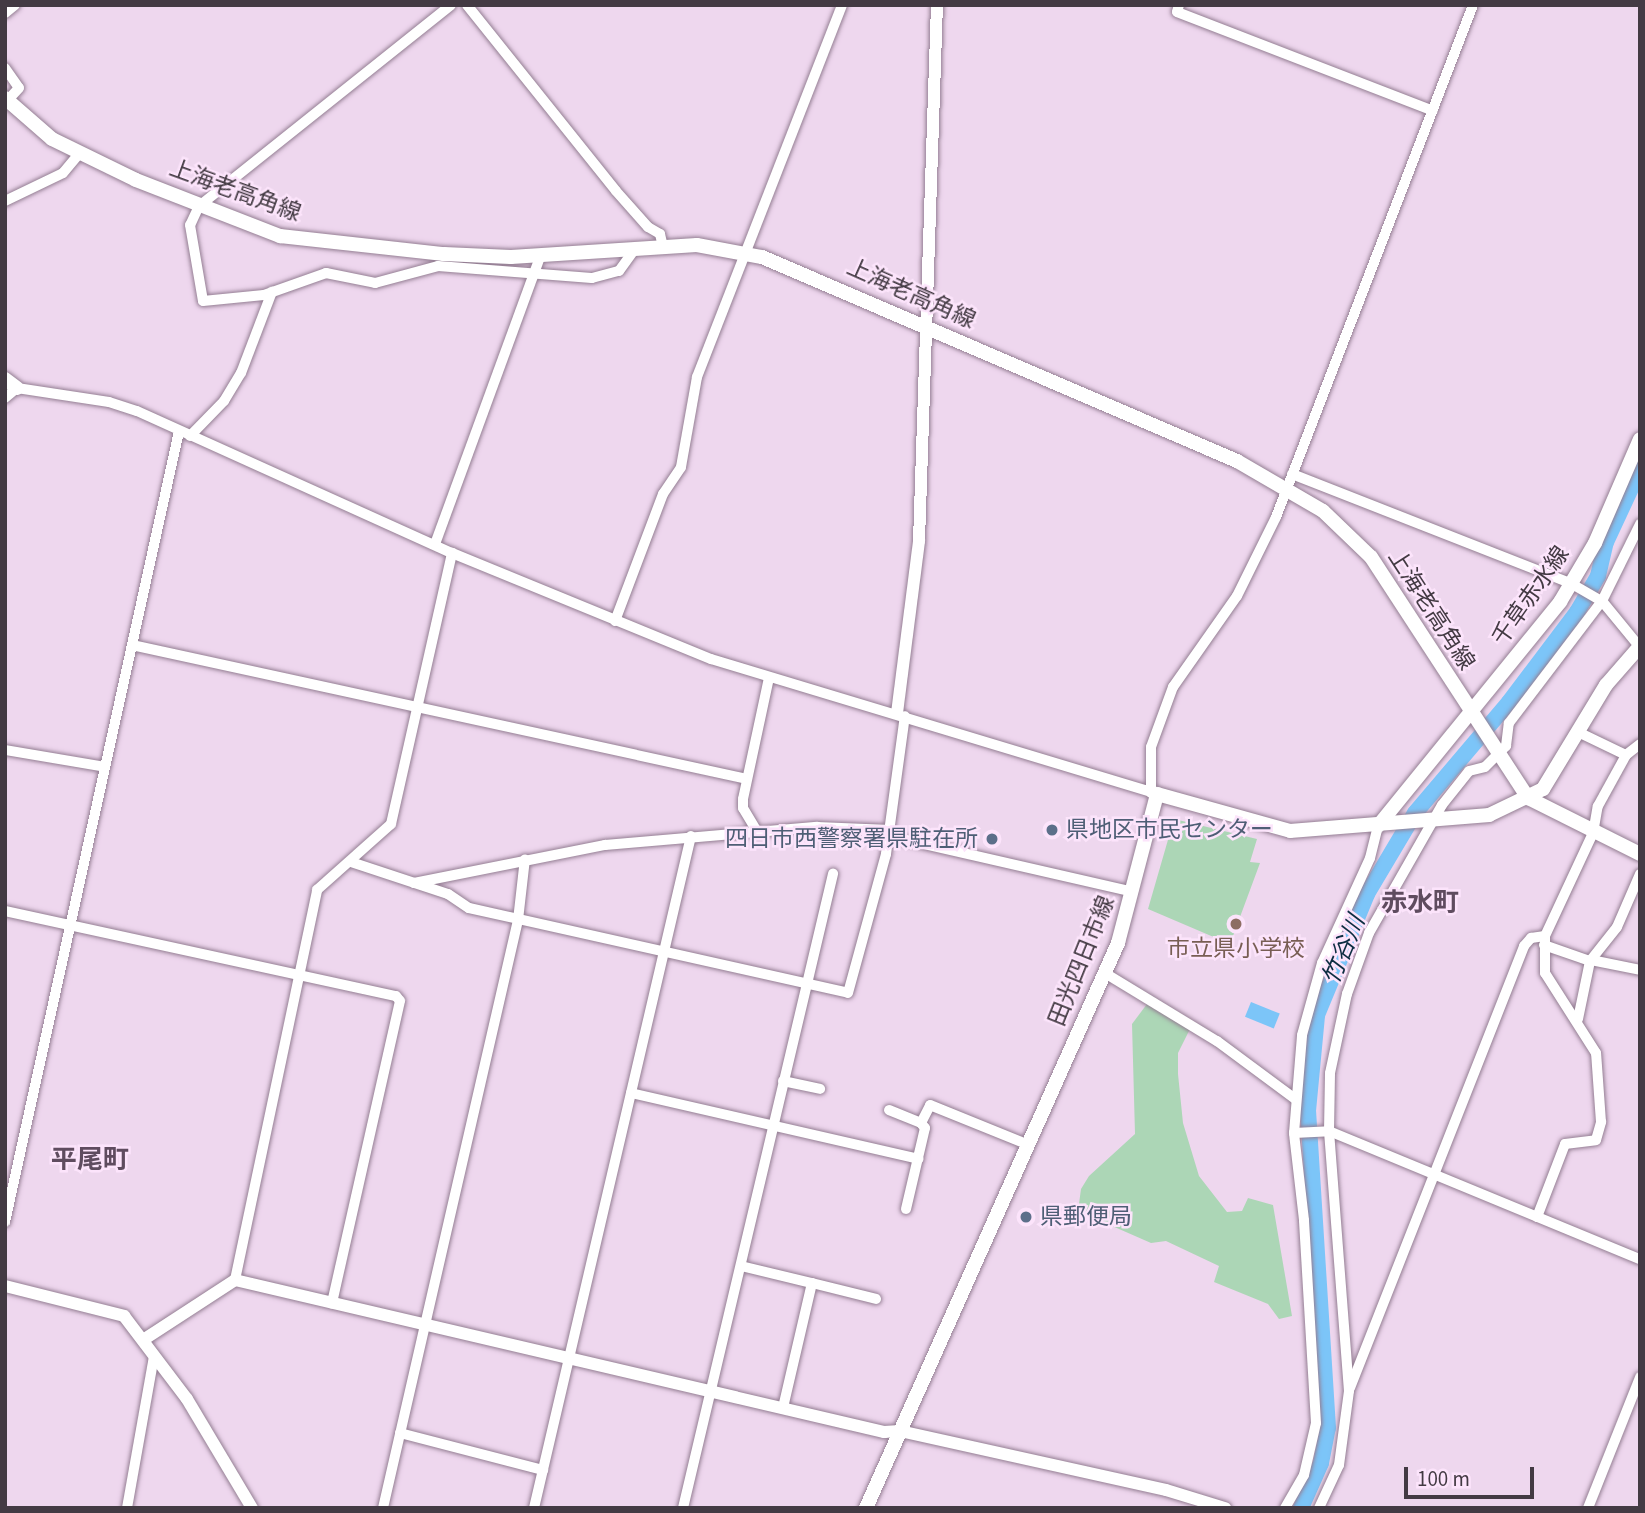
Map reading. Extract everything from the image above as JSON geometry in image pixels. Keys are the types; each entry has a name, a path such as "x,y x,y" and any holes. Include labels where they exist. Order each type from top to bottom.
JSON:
{"main road":[{"name":"上海老高角線","path":"6,101 52,139 80,153 199,206 302,239 444,254 541,256 697,245 747,253 790,266 1290,481 1371,557 1495,755 1528,798 1593,833 1640,854"},
{"name":"千草赤水線","path":"1382,826 1574,585 1611,511 1640,439"},
{"path":"1154,793 1290,831 1427,823 1489,815 1543,789 1623,661 1639,646"},
{"name":"田光四日市線","path":"866,1508 1105,972 1133,892 1154,793"}],"street":[{"path":"5,13 15,5"},
{"path":"451,5 199,206 190,225 203,301 272,292 326,273 375,283 438,266 533,277 604,276 619,271 635,249"},
{"path":"467,5 616,191 648,227 660,234 663,247"},
{"path":"615,621 663,494 681,467 697,377 842,5"},
{"path":"351,862 448,894 469,908 848,993 871,923 889,833 919,541 937,5"},
{"path":"1179,5 1177,12 1433,111"},
{"path":"5,398 11,384 109,402 452,553 615,621 769,678 901,715 1154,793 1151,747 1172,687 1237,596 1290,481 1473,5"},
{"path":"5,68 19,88 6,101"},
{"path":"5,201 63,173 80,153"},
{"path":"435,544 541,256"},
{"path":"190,436 224,401 241,373 272,292"},
{"path":"5,1222 179,431"},
{"path":"1290,481 1574,585 1602,601 1639,646"},
{"path":"1319,1508 1339,1465 1349,1391 1329,1131 1330,1073 1347,994 1369,933 1427,823 1469,771 1485,766 1506,746 1508,723 1602,601 1640,524"},
{"path":"143,1340 234,1280 317,890 391,824 452,553"},
{"path":"132,645 747,779"},
{"path":"758,833 743,808 769,678"},
{"path":"1578,732 1626,755"},
{"path":"1537,1217 1565,1144 1599,1136 1598,1061 1578,1019 1545,973 1544,941 1593,833 1598,806 1626,755 1640,744"},
{"path":"5,750 105,767"},
{"path":"1285,1508 1304,1475 1316,1423 1296,1099 1305,1013 1322,963 1382,826"},
{"path":"414,883 525,859 691,836 817,827 889,833 1133,892"},
{"path":"534,1508 691,836"},
{"path":"383,1508 518,920 525,859"},
{"path":"683,1508 833,874"},
{"path":"1578,1019 1590,961 1617,927 1640,874"},
{"path":"5,911 396,996 400,1001 332,1303"},
{"path":"1349,1391 1432,1174 1524,946 1531,938 1590,961 1640,970"},
{"path":"1105,972 1217,1041 1296,1099"},
{"path":"783,1081 820,1089"},
{"path":"631,1093 919,1159"},
{"path":"921,1123 930,1105 1029,1144"},
{"path":"889,1110 921,1123 925,1128 906,1209"},
{"path":"1297,1133 1329,1131 1640,1259"},
{"path":"741,1266 876,1299"},
{"path":"234,1280 884,1432 900,1431 1166,1490 1225,1508"},
{"path":"783,1408 811,1283"},
{"path":"5,1286 115,1310 143,1340 201,1421 224,1467 252,1508"},
{"path":"127,1508 154,1356"},
{"path":"1588,1508 1640,1377"},
{"path":"400,1433 543,1470"}],"green space":[{"path":"1174,819 1257,839 1250,862 1260,863 1230,944 1148,909"},
{"path":"1150,1000 1190,1029 1178,1053 1178,1074 1183,1123 1199,1176 1227,1212 1242,1211 1248,1198 1273,1205 1292,1316 1279,1319 1268,1304 1214,1282 1219,1266 1166,1241 1151,1243 1078,1211 1081,1189 1089,1176 1135,1134 1132,1024"}],"water":[{"path":"1251,1002 1280,1014 1274,1028 1245,1017"}],"waterway":[{"name":"竹谷川","path":"1301,1508 1321,1463 1328,1428 1308,1111 1317,1015 1367,894 1415,813 1509,702 1577,612 1598,576 1606,542 1640,469"}],"place":[{"name":"県地区市民センター","path":"1052,830"},
{"name":"四日市西警察署県駐在所","path":"992,839"},
{"name":"市立県小学校","path":"1236,924"},
{"name":"県郵便局","path":"1026,1217"}],"district":[{"name":"赤水町","path":"1420,903"},
{"name":"平尾町","path":"90,1160"}]}
